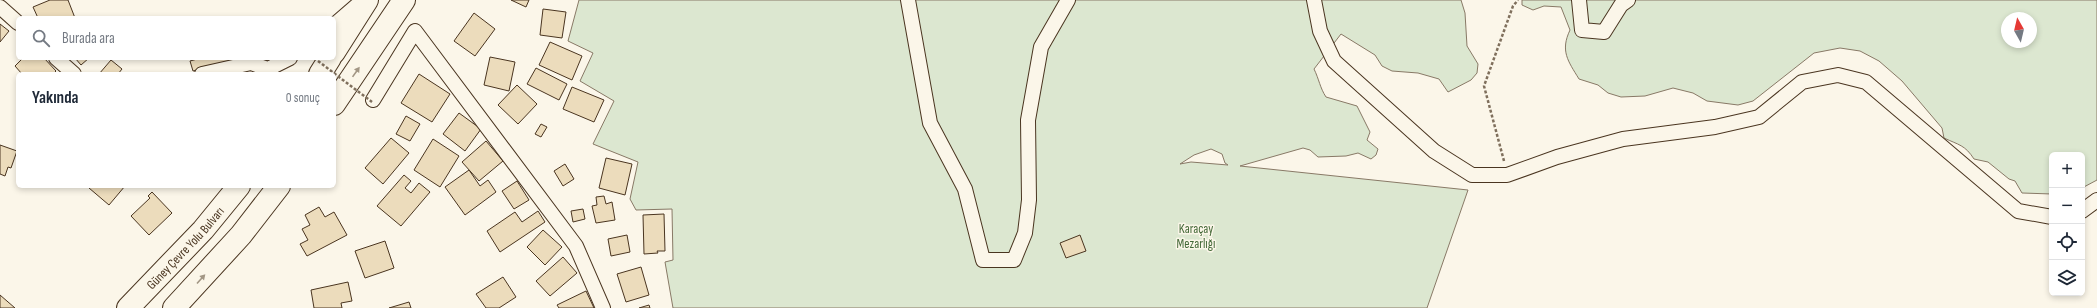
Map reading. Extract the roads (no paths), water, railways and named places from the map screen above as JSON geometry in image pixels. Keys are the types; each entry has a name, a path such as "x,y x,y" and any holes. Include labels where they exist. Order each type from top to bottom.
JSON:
{"highway":[{"path":"336,49 368,0"},
{"path":"336,101 404,0"},
{"path":"321,72 329,60"},
{"name":"Güney Çevre Yolu Bulvarı","path":"128,308 203,230 237,188"},
{"path":"174,308 241,235 278,188"}],"street":[{"path":"336,24 363,0"},
{"path":"908,0 930,123 965,189 983,260 1014,260 1025,233 1029,200 1028,120 1041,47 1068,0"},
{"path":"1314,0 1320,31 1334,61 1434,151 1472,175 1507,175 1557,157 1623,138 1715,127 1759,117 1802,82 1838,75 1866,82 2018,211 2049,216"},
{"path":"1579,0 1582,30 1604,32 1621,5 1628,0"},
{"path":"0,6 16,21"},
{"path":"372,101 415,31 576,246 603,308"},
{"path":"58,60 72,72"},
{"path":"211,72 251,63 268,69 286,60"},
{"path":"2085,209 2097,200"}],"park label":[{"name":"Karaçay Mezarlığı","path":"1196,236"}]}
